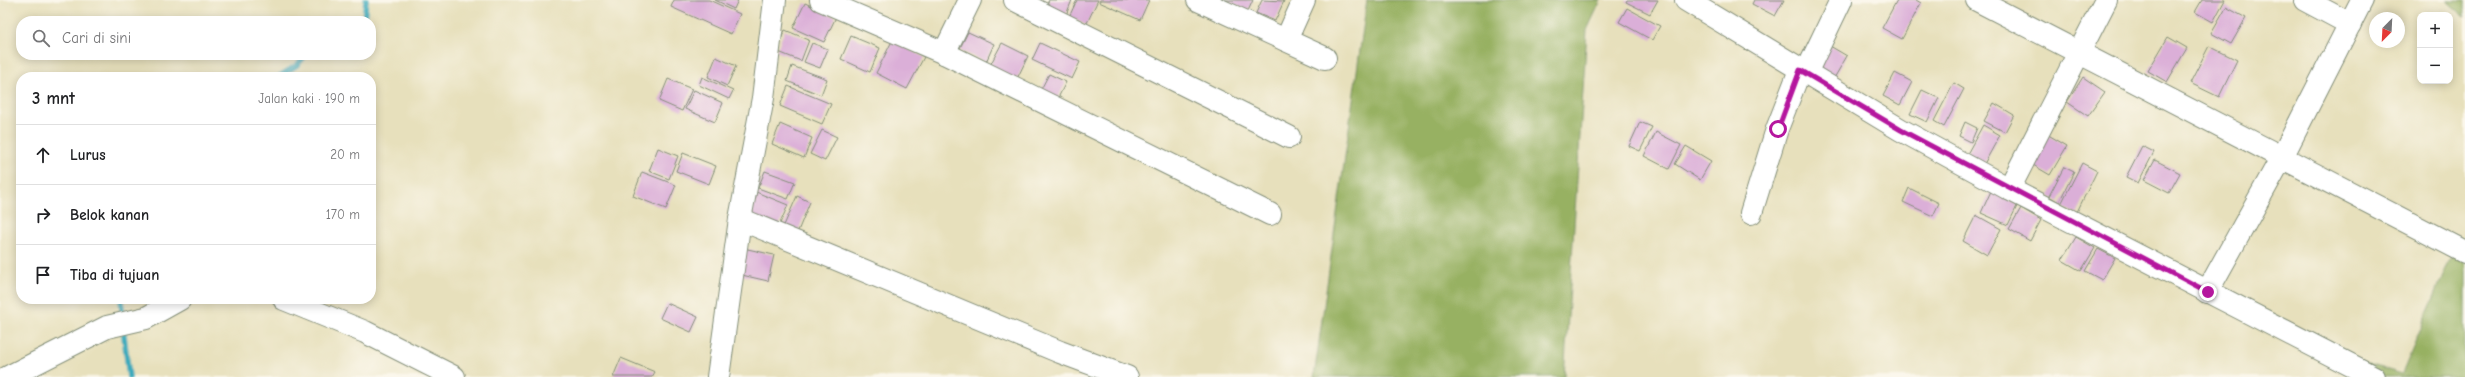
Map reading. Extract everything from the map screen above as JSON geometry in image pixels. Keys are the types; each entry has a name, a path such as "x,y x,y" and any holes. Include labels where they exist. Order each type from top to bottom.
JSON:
{"street":[{"path":"718,377 740,219 763,98 775,0"},
{"path":"822,0 944,53 1270,214"},
{"path":"944,53 970,0"},
{"path":"1015,0 1289,137"},
{"path":"1198,0 1325,58"},
{"path":"1286,40 1304,0"},
{"path":"1686,0 1901,130 2009,189 2374,377"},
{"path":"1751,213 1778,129 1803,72 1841,0"},
{"path":"1977,0 2078,54 2282,157 2465,252"},
{"path":"2009,189 2106,0"},
{"path":"2305,0 2350,24"},
{"path":"2208,292 2282,157 2362,0"},
{"path":"740,219 1060,352 1127,377"},
{"path":"8,377 107,327 146,318 171,304"},
{"path":"296,304 365,332 454,377"}],"green space":[{"path":"1367,0 1601,0 1587,30 1564,377 1314,377"},
{"path":"2447,0 2465,0 2465,16"},
{"path":"2453,252 2465,256 2465,377 2347,377 2353,360 2402,374"}],"building":[{"path":"674,0 709,0 740,14 731,34 671,7"},
{"path":"715,0 738,0 734,9"},
{"path":"1049,0 1072,0 1066,15 1046,6"},
{"path":"1077,0 1098,0 1086,25 1069,17"},
{"path":"1100,0 1149,0 1140,20 1099,2"},
{"path":"1225,0 1253,0 1248,11"},
{"path":"1262,0 1284,1 1275,21 1256,13"},
{"path":"1627,0 1658,0 1650,14 1626,2"},
{"path":"1754,0 1784,0 1775,16 1752,4"},
{"path":"1897,0 1916,0 1921,3 1902,39 1882,28"},
{"path":"2202,0 2225,0 2213,22 2195,12"},
{"path":"805,3 836,17 824,42 793,28"},
{"path":"2226,7 2246,18 2231,44 2211,33"},
{"path":"1627,8 1660,26 1652,40 1619,22"},
{"path":"785,30 809,40 801,61 776,51"},
{"path":"968,32 994,44 986,62 959,50"},
{"path":"851,36 880,48 870,72 841,59"},
{"path":"2168,37 2187,48 2167,82 2148,71"},
{"path":"892,41 924,57 907,89 876,73"},
{"path":"812,43 828,49 820,68 804,62"},
{"path":"1002,43 1028,56 1015,83 988,69"},
{"path":"1040,43 1080,62 1072,79 1032,60"},
{"path":"1830,46 1847,56 1833,80 1816,70"},
{"path":"2209,46 2237,60 2219,97 2190,83"},
{"path":"716,57 736,66 727,86 708,77"},
{"path":"792,66 827,79 821,95 787,81"},
{"path":"1895,73 1912,82 1900,105 1883,96"},
{"path":"1049,74 1066,82 1055,104 1038,95"},
{"path":"702,77 733,91 729,99 699,85"},
{"path":"2083,77 2105,92 2088,116 2067,102"},
{"path":"668,79 692,89 682,111 659,101"},
{"path":"1954,83 1964,89 1944,127 1934,121"},
{"path":"788,86 831,104 822,124 780,106"},
{"path":"694,90 723,103 715,122 685,109"},
{"path":"1922,90 1939,98 1927,122 1910,114"},
{"path":"1994,103 2014,115 2005,132 1984,121"},
{"path":"1640,122 1652,127 1640,151 1629,146"},
{"path":"1965,122 1977,128 1971,142 1959,136"},
{"path":"780,124 812,138 804,158 772,144"},
{"path":"1983,125 2000,135 1984,164 1967,154"},
{"path":"822,130 837,137 825,161 810,154"},
{"path":"1656,132 1681,145 1669,169 1644,156"},
{"path":"2045,133 2067,146 2050,175 2028,162"},
{"path":"1686,146 1711,161 1700,180 1675,164"},
{"path":"2142,146 2154,152 2138,183 2126,177"},
{"path":"658,148 678,156 669,179 649,171"},
{"path":"683,153 716,166 709,184 676,171"},
{"path":"2155,160 2180,173 2169,193 2144,180"},
{"path":"2082,163 2097,171 2076,214 2060,206"},
{"path":"2064,167 2074,172 2059,202 2049,196"},
{"path":"765,171 795,182 788,199 758,188"},
{"path":"642,172 676,185 666,209 633,196"},
{"path":"1909,188 1939,203 1933,216 1903,202"},
{"path":"1991,191 2018,204 2008,225 1981,213"},
{"path":"756,192 788,205 778,228 746,216"},
{"path":"797,196 810,202 796,236 782,230"},
{"path":"2021,208 2041,220 2030,241 2009,229"},
{"path":"1976,215 2001,229 1987,255 1963,241"},
{"path":"2076,237 2095,248 2081,271 2062,260"},
{"path":"739,247 774,255 768,281 733,273"},
{"path":"2098,249 2115,258 2102,280 2085,271"},
{"path":"667,303 698,317 691,332 660,318"},
{"path":"621,358 655,372 652,377 613,377"}],"waterway":[{"path":"364,16 366,0"},
{"path":"286,72 297,65 302,60"},
{"path":"122,304 123,319"},
{"path":"123,327 129,377"}],"route":[{"path":"1778,129 1800,70 1901,130 2009,189 2208,292"}]}
